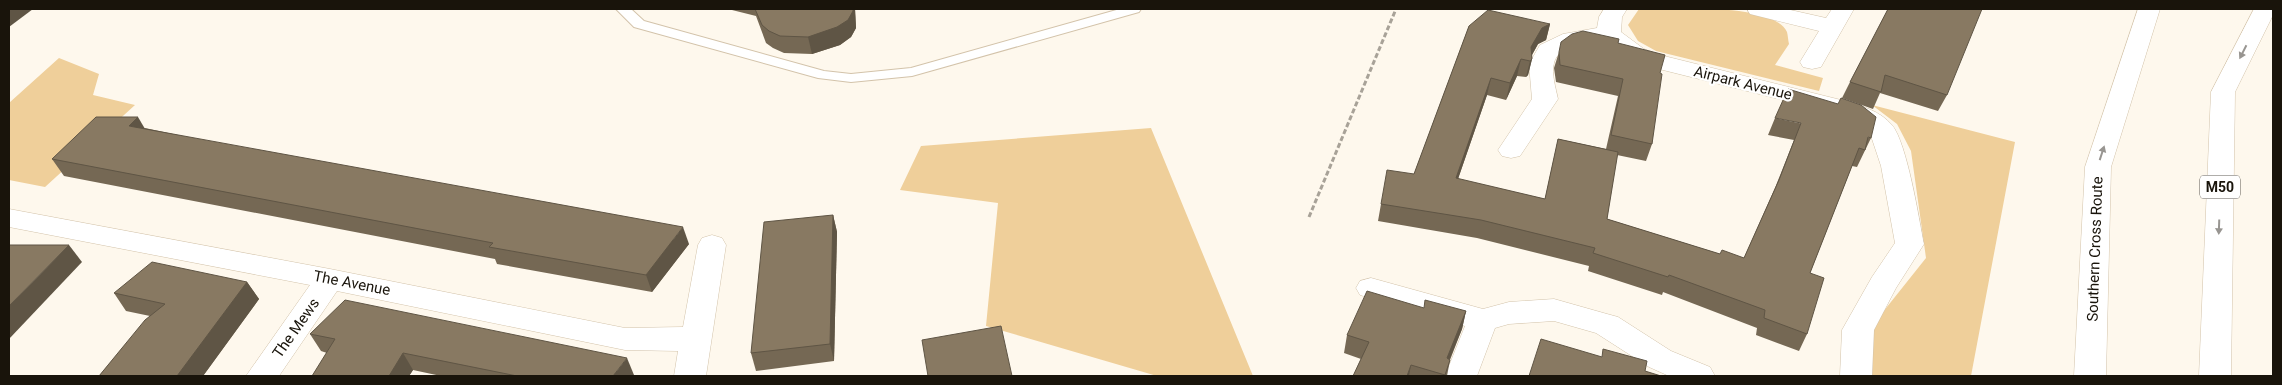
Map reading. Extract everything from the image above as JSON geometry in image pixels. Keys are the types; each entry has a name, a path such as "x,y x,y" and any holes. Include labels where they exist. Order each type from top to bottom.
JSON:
{"main road":[{"path":"1510,150 1545,99 1541,64 1548,50 1571,39 1609,35 1609,23 1612,12 1616,9"},
{"path":"1758,9 1838,18 1812,62"},
{"name":"Southern Cross Route","path":"2090,376 2098,168 2149,9"},
{"name":"M50","path":"2215,376 2223,92 2265,9"},
{"name":"Airpark Avenue","path":"1609,35 1636,54 1652,60 1836,106 1863,115 1882,130 1894,166 1910,244 1883,284 1858,330 1856,376"},
{"name":"The Avenue","path":"9,218 330,279 625,339 664,340 696,338"},
{"path":"690,376 712,245"},
{"name":"The Mews","path":"262,376 330,279"},
{"path":"1371,288 1483,320 1509,313 1554,310 1607,325 1660,360 1699,376"},
{"path":"1461,376 1483,320"}],"lane":[{"path":"623,9 639,24 823,74 851,78 912,72 1134,9"}],"path":[{"path":"1309,217 1396,9"}],"shaded area":[{"path":"1639,9 1719,9 1762,16 1778,22 1787,32 1789,44 1775,65 1823,78 1819,91 1656,51 1638,41 1628,25"},
{"path":"59,58 99,74 93,95 135,105 45,187 9,180 9,103"},
{"path":"1872,105 2015,142 1971,376 1862,376 1862,355 1867,332 1926,258 1911,151 1897,124"},
{"path":"1151,128 1253,376 1157,376 986,326 998,203 900,190 921,146"}],"building":[{"path":"755,9 853,9 853,11 848,20 837,27 808,37 780,36 769,31 762,25"},
{"path":"1888,9 1982,9 1947,95 1885,75 1881,92 1850,82"},
{"path":"1488,10 1550,24 1542,28 1531,47 1532,59 1530,61 1521,59 1510,83 1491,78 1456,178 1545,199 1558,139 1618,152 1607,219 1720,254 1722,250 1744,258 1779,180 1801,123 1775,118 1788,89 1838,104 1841,98 1861,105 1876,117 1871,138 1868,137 1865,150 1859,148 1810,273 1824,278 1807,334 1764,318 1765,310 1669,275 1668,277 1593,253 1595,248 1481,220 1381,204 1387,170 1414,174 1469,26"},
{"path":"1583,31 1619,39 1618,43 1665,55 1660,73 1662,74 1652,144 1611,135 1623,79 1560,65 1559,52 1561,42 1572,34"},
{"path":"96,117 138,117 129,126 683,227 646,275 489,247 493,243 52,159"},
{"path":"833,215 830,344 751,353 764,222"},
{"path":"9,245 69,245 9,306"},
{"path":"152,262 247,282 177,376 99,376 145,320 165,304 114,293"},
{"path":"1367,291 1424,308 1425,300 1466,311 1447,358 1450,360 1445,375 1411,365 1407,376 1353,376 1369,342 1347,335"},
{"path":"345,300 627,358 613,376 517,376 403,353 389,376 312,376 335,339 310,334"},
{"path":"1001,326 1012,376 928,376 922,340"},
{"path":"1541,339 1602,357 1603,349 1647,361 1645,371 1661,376 1529,376"}]}
